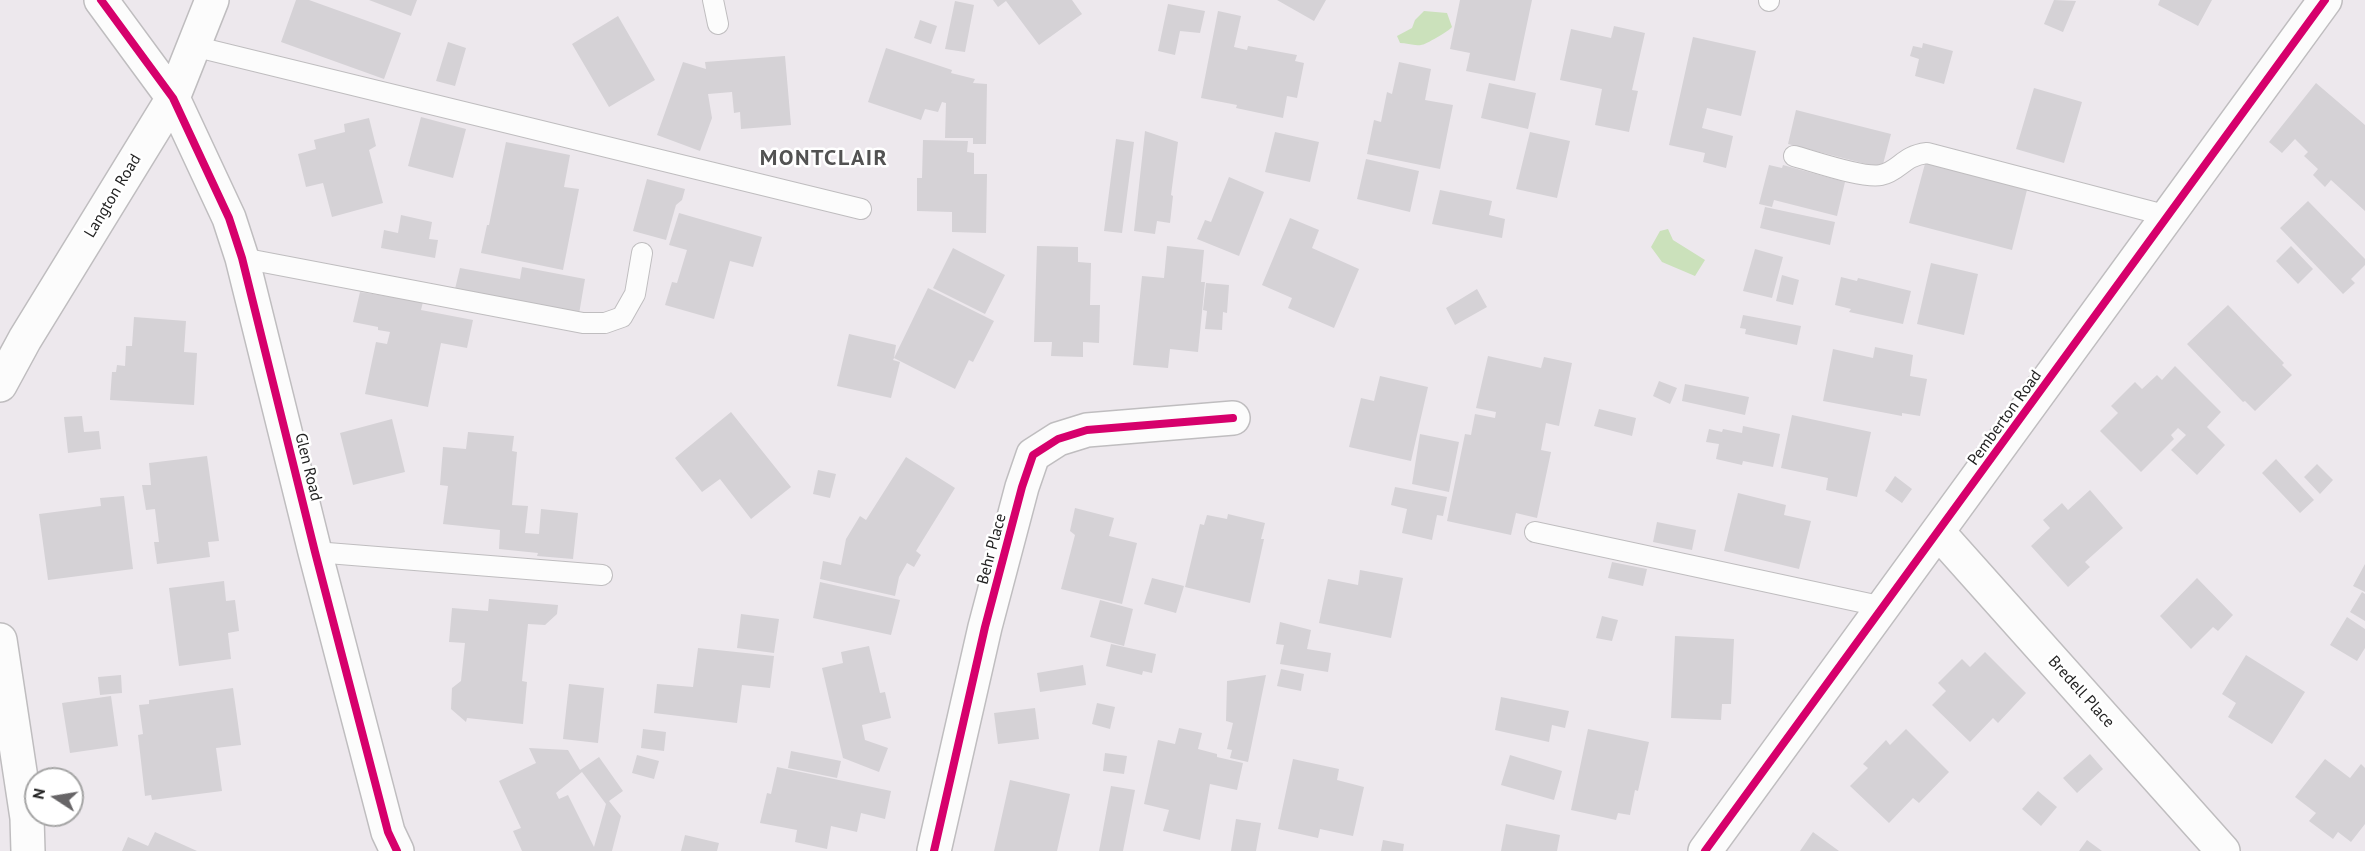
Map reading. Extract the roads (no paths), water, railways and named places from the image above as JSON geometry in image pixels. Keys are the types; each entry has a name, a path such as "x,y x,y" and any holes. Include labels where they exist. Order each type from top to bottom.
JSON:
{"street":[{"name":"Glen Road","path":"101,0 173,98 229,218 242,258 388,832 397,851"},
{"name":"Langton Road","path":"0,385 25,339 173,98 212,0"},
{"name":"Pemberton Road","path":"1705,851 2325,0"},
{"name":"Behr Place","path":"934,851 985,627 1022,487 1033,456 1058,439 1087,430 1233,418"},
{"name":"Bredell Place","path":"1938,532 2223,851"},
{"path":"0,640 27,818 28,851"}],"lane":[{"path":"713,0 718,24"},
{"path":"193,46 861,209"},
{"path":"1794,156 1868,176 1881,175 1914,155 1927,153 2168,216"},
{"path":"242,258 584,323 605,322 622,317 635,294 642,253"},
{"path":"1535,532 1884,607"},
{"path":"315,552 602,575"}],"district":[{"name":"MONTCLAIR","path":"824,159"}]}
